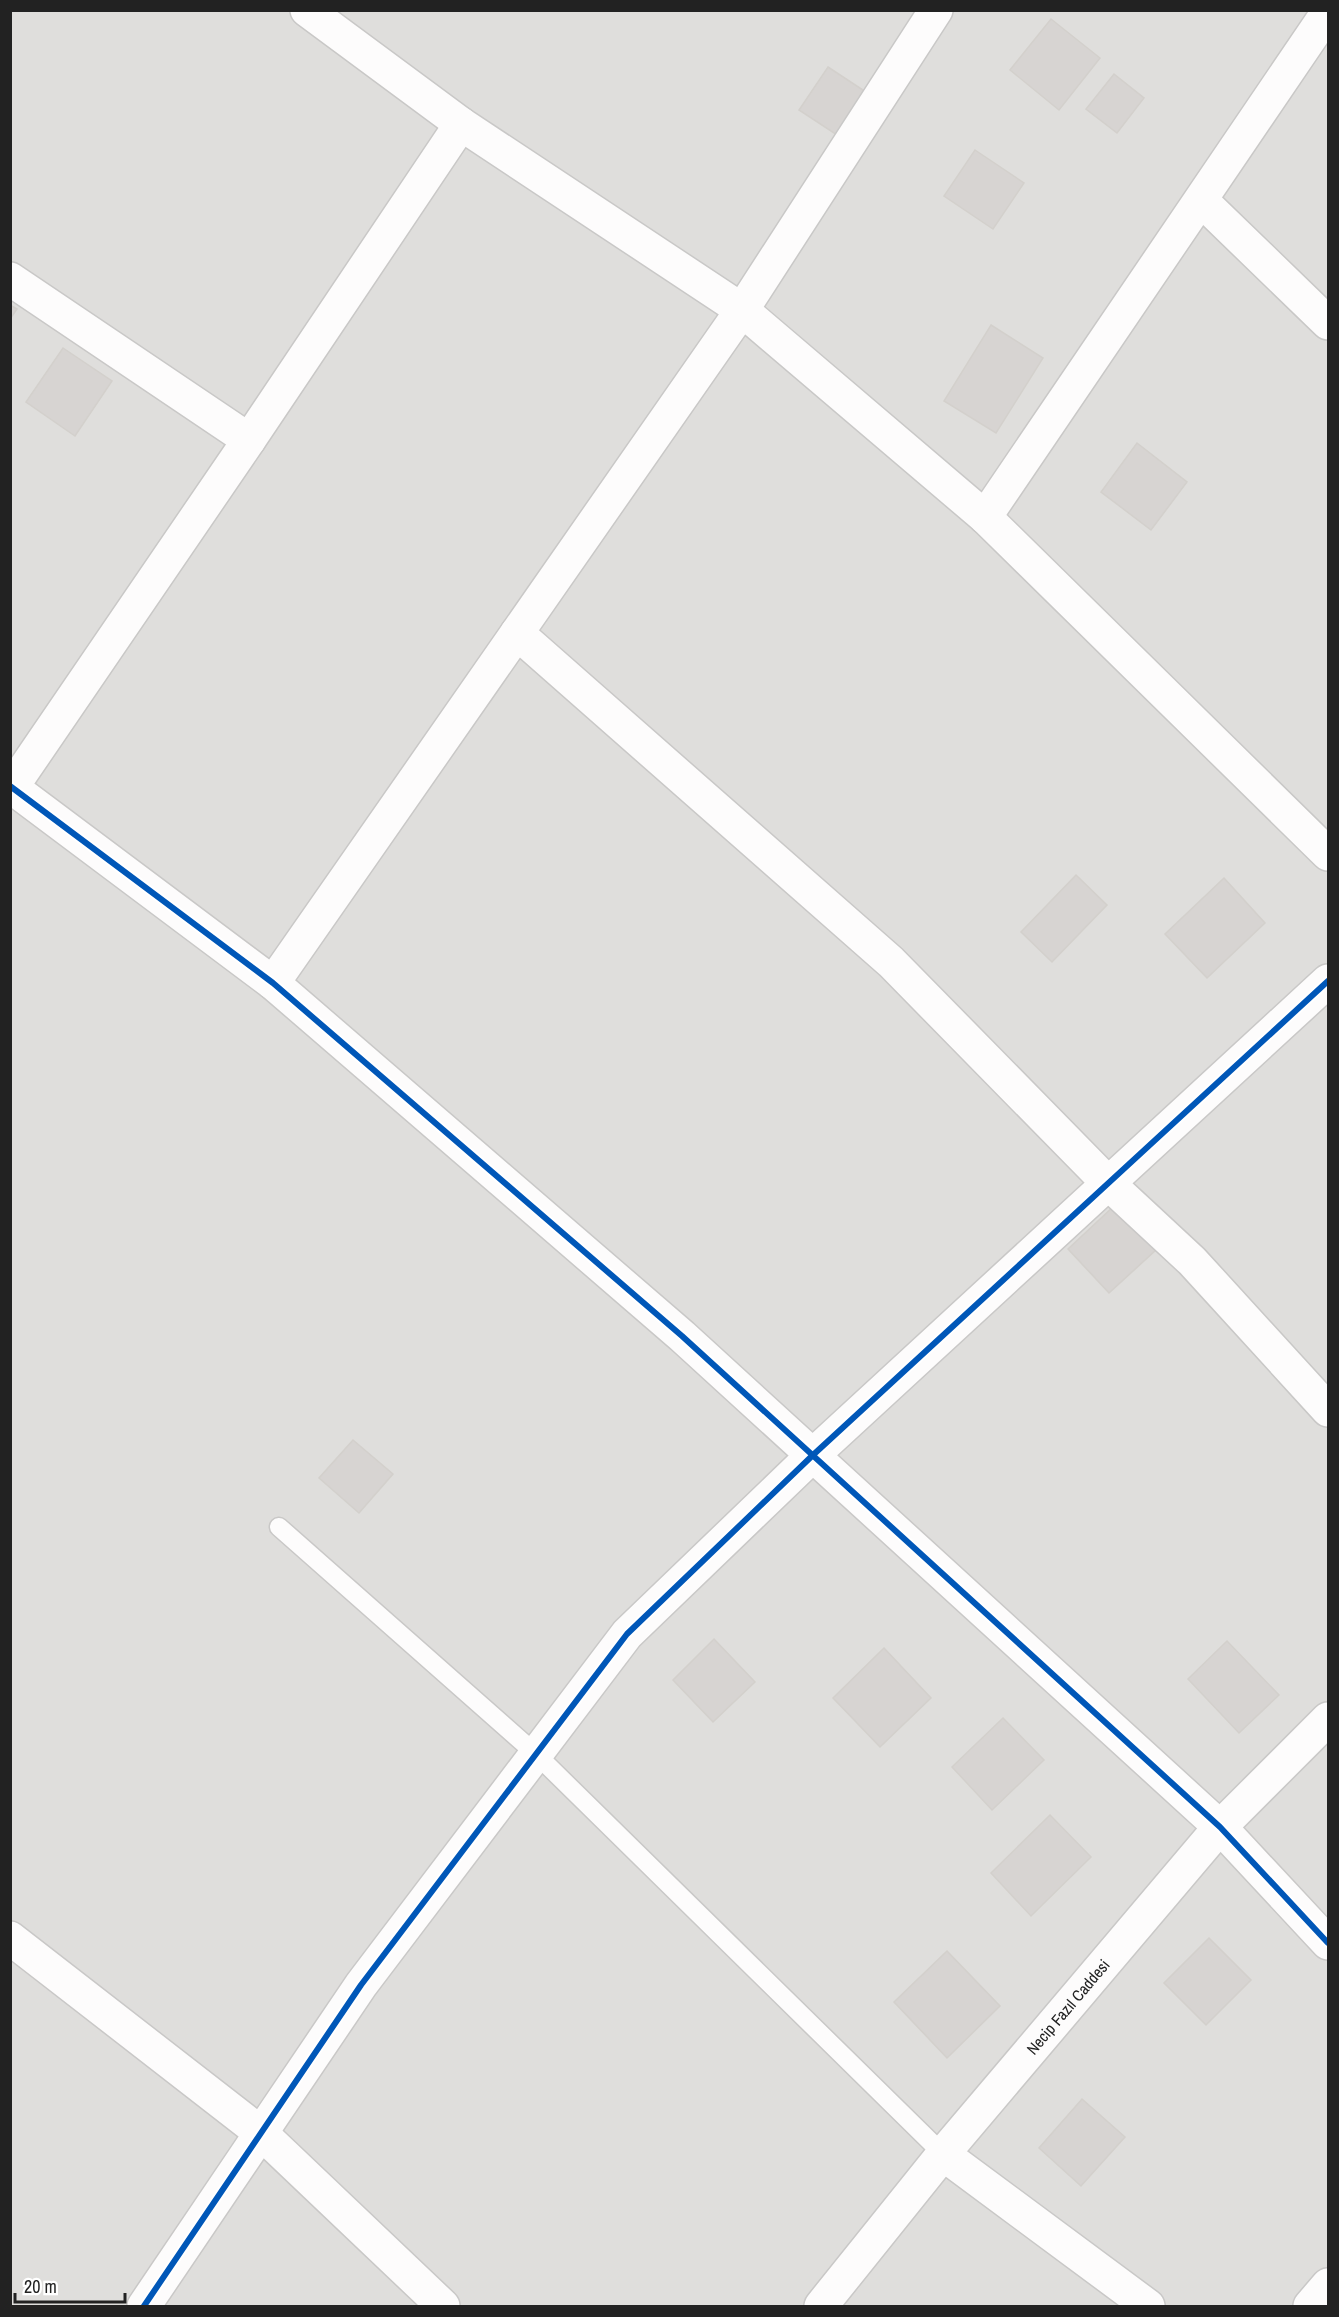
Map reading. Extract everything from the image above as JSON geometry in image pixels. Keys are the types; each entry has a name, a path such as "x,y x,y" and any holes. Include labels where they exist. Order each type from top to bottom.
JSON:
{"street":[{"path":"307,10 460,124 742,310 985,517 1329,854"},
{"path":"273,983 742,310 936,10"},
{"path":"985,517 1329,12"},
{"path":"460,124 249,440 11,788 273,983 682,1336 1220,1827 1329,1943"},
{"path":"1201,200 1329,323"},
{"path":"10,279 249,440"},
{"path":"517,633 891,962 1108,1184 1192,1260 1329,1410"},
{"path":"144,2307 361,1985 627,1634 813,1455 1329,981"},
{"name":"Necip Fazıl Caddesi","path":"821,2307 943,2154 1220,1827 1329,1719"},
{"path":"10,1938 261,2133 443,2307"},
{"path":"943,2154 1148,2307"},
{"path":"1310,2307 1329,2285"}],"lane":[{"path":"279,1527 536,1754 943,2154"}],"shaded area":[{"path":"11,11 1328,11 1328,2306 11,2306"}],"building":[{"path":"1051,19 1100,58 1059,110 1010,70"},
{"path":"828,67 869,94 840,137 799,110"},
{"path":"1114,74 1144,98 1117,133 1086,109"},
{"path":"975,150 1024,183 993,229 944,196"},
{"path":"10,305 17,309 10,319"},
{"path":"991,325 1043,358 996,433 944,401"},
{"path":"63,348 112,381 75,436 26,402"},
{"path":"1137,443 1187,482 1151,530 1101,492"},
{"path":"1076,875 1107,905 1052,962 1021,932"},
{"path":"1224,878 1265,923 1207,978 1165,934"},
{"path":"1115,1205 1156,1250 1109,1293 1068,1249"},
{"path":"353,1440 393,1474 359,1513 319,1478"},
{"path":"714,1639 755,1682 713,1722 673,1680"},
{"path":"1227,1641 1279,1695 1239,1733 1188,1679"},
{"path":"884,1648 931,1698 880,1747 833,1698"},
{"path":"1003,1718 1044,1760 992,1810 952,1767"},
{"path":"1050,1815 1091,1857 1031,1916 991,1873"},
{"path":"1209,1938 1251,1980 1206,2025 1164,1983"},
{"path":"947,1951 1000,2006 947,2058 894,2002"},
{"path":"1082,2099 1125,2137 1081,2186 1039,2148"}],"cycle path":[{"path":"10,786 273,983 682,1336 1220,1827 1328,1943"},
{"path":"144,2306 361,1985 627,1634 813,1455 1328,981"}]}
